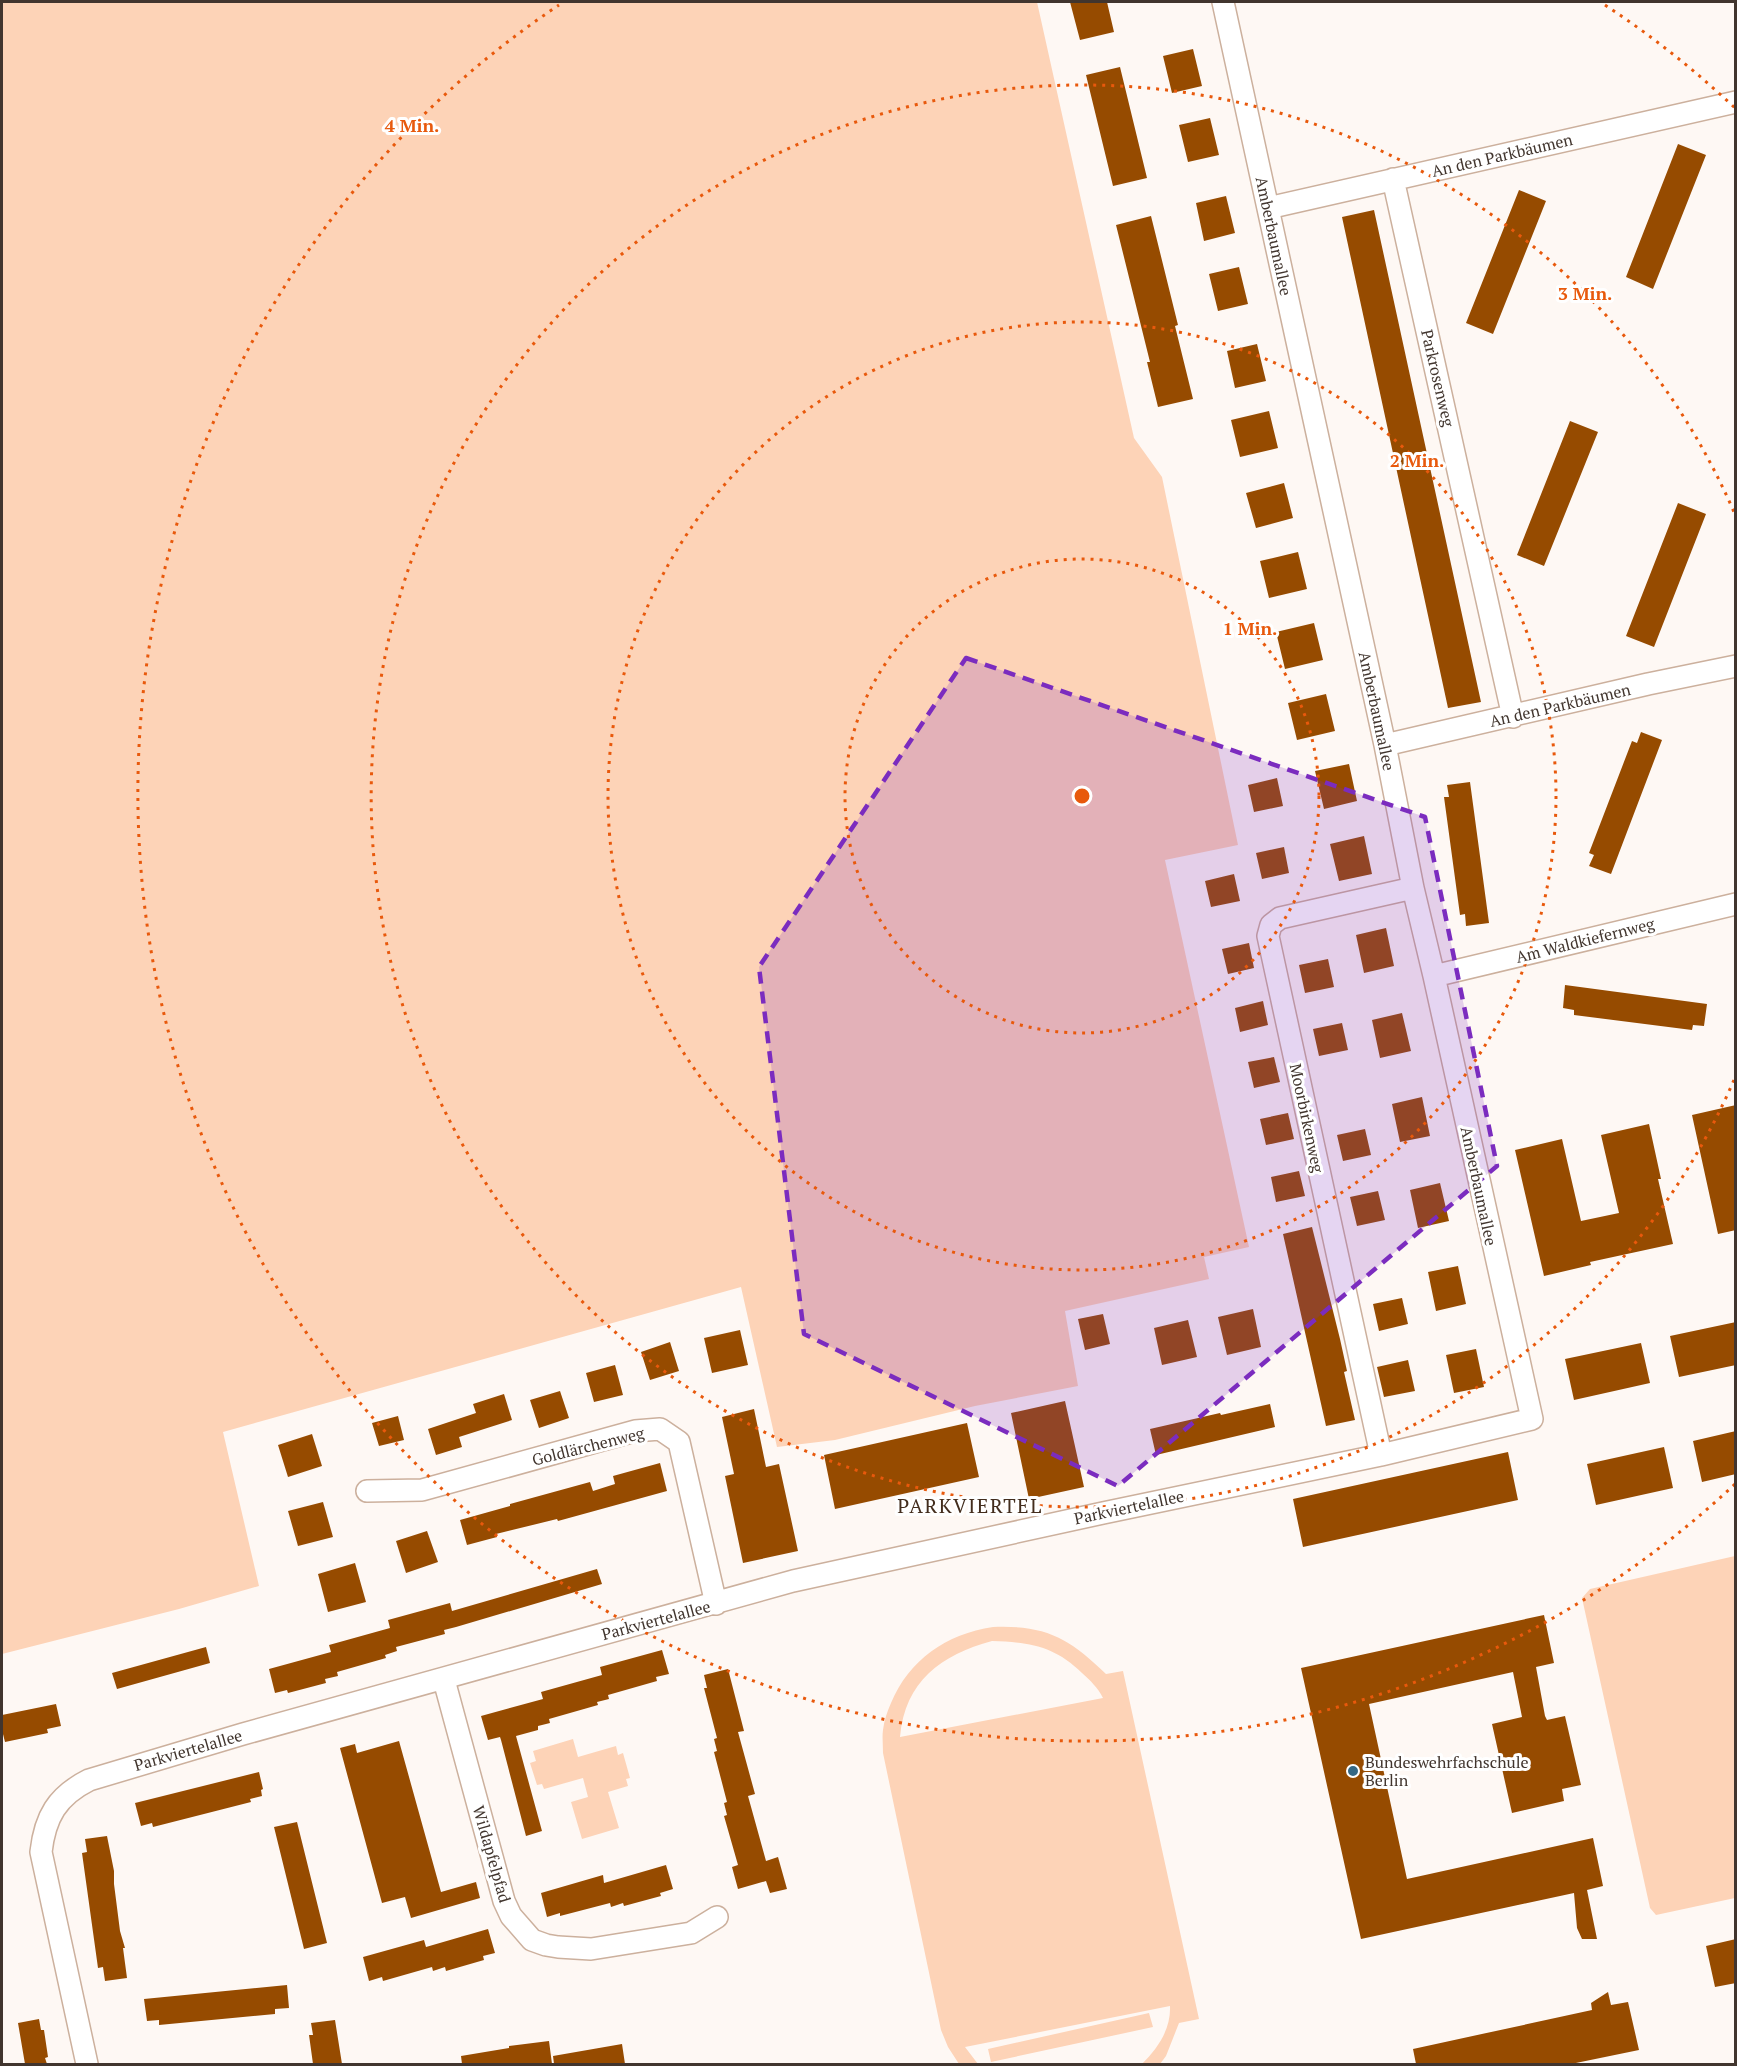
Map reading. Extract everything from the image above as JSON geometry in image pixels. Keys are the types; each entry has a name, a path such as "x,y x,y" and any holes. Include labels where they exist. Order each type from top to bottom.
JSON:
{"street":[{"name":"Amberbaumallee","path":"1223,2 1385,745 1413,888 1532,1419"},
{"name":"An den Parkbäumen","path":"1268,208 1736,102"},
{"name":"Parkrosenweg","path":"1393,179 1513,717"},
{"name":"An den Parkbäumen","path":"1385,745 1736,666"},
{"name":"Moorbirkenweg","path":"1380,1455 1268,936 1270,925 1280,918 1413,888"},
{"name":"Am Waldkiefernweg","path":"1434,976 1736,904"},
{"name":"Parkviertelallee","path":"87,2064 41,1852 43,1834 50,1816 61,1799 73,1788 105,1775 243,1734 444,1680 793,1581 1103,1512 1380,1455 1532,1419"},
{"name":"Goldlärchenweg","path":"368,1491 422,1490 635,1431 660,1429 679,1442 716,1604"},
{"name":"Wildapfelpfad","path":"444,1680 504,1901 511,1916 532,1940 546,1946 591,1949 691,1933 717,1917"}],"highlighted area":[{"path":"966,658 1425,817 1497,1166 1118,1486 804,1334 759,967"}],"shaded area":[{"path":"2,2 1037,2 1134,438 1162,477 1238,845 1165,860 1249,1247 1204,1257 1209,1279 1065,1311 1078,1386 975,1406 835,1440 777,1447 741,1287 223,1432 259,1586 2,1654"},
{"path":"1735,1556 1735,1898 1656,1915 1650,1908 1582,1598 1590,1589"},
{"path":"993,1627 1012,1627 1042,1631 1056,1636 1080,1651 1106,1674 1123,1671 1199,2019 1179,2023 1166,2056 1160,2064 1142,2064 1166,2030 1170,2006 965,2047 978,2064 959,2064 948,2047 941,2030 883,1753 883,1733 891,1703 908,1674 919,1662 945,1643","holes":["992,1641 1030,1644 1062,1657 1088,1678 1103,1698 900,1737 903,1717 909,1700 929,1673 957,1654 974,1647"]},
{"path":"573,1739 578,1757 616,1746 618,1755 623,1753 630,1778 626,1779 628,1786 608,1792 619,1828 582,1839 571,1802 588,1797 583,1778 544,1789 542,1784 537,1785 530,1763 536,1761 533,1751"},
{"path":"1149,2013 1153,2027 991,2062 988,2049"}],"building":[{"path":"1070,2 1107,2 1114,32 1080,40"},
{"path":"1193,49 1202,86 1172,93 1163,56"},
{"path":"1120,67 1147,178 1113,186 1086,75"},
{"path":"1210,118 1219,155 1188,162 1179,125"},
{"path":"1678,144 1706,155 1653,289 1626,277"},
{"path":"1519,190 1546,201 1493,334 1466,323"},
{"path":"1226,196 1235,233 1204,241 1196,203"},
{"path":"1374,210 1481,702 1448,708 1342,217"},
{"path":"1151,216 1178,325 1175,326 1193,399 1158,407 1147,362 1150,362 1116,225"},
{"path":"1239,267 1248,304 1218,311 1209,274"},
{"path":"1257,344 1266,381 1235,388 1227,351"},
{"path":"1269,411 1278,448 1240,457 1231,420"},
{"path":"1570,421 1598,432 1544,566 1517,555"},
{"path":"1284,483 1293,518 1256,528 1246,493"},
{"path":"1678,503 1706,514 1654,647 1626,636"},
{"path":"1298,552 1307,589 1269,598 1260,561"},
{"path":"1314,623 1323,660 1285,669 1276,632"},
{"path":"1326,694 1335,731 1297,740 1288,703"},
{"path":"1641,732 1662,740 1611,874 1589,866 1594,855 1589,853 1632,741 1637,743"},
{"path":"1349,764 1357,801 1324,809 1315,771"},
{"path":"1277,778 1283,806 1254,812 1248,785"},
{"path":"1470,782 1489,923 1466,926 1465,914 1460,915 1444,797 1449,797 1447,785"},
{"path":"1364,836 1372,874 1339,881 1330,844"},
{"path":"1284,847 1289,873 1262,879 1256,853"},
{"path":"1234,874 1240,901 1211,907 1205,881"},
{"path":"1386,928 1394,966 1364,973 1356,935"},
{"path":"1249,943 1254,968 1228,974 1222,949"},
{"path":"1328,959 1334,987 1305,993 1299,965"},
{"path":"1565,985 1707,1004 1704,1026 1693,1025 1692,1030 1574,1015 1574,1010 1563,1008"},
{"path":"1263,1001 1268,1025 1240,1032 1235,1008"},
{"path":"1402,1013 1411,1051 1380,1058 1372,1020"},
{"path":"1342,1023 1348,1050 1319,1056 1313,1029"},
{"path":"1274,1057 1280,1082 1254,1088 1248,1062"},
{"path":"1422,1097 1430,1136 1400,1142 1392,1104"},
{"path":"1736,1105 1736,1230 1718,1234 1692,1115"},
{"path":"1288,1113 1294,1139 1266,1145 1260,1119"},
{"path":"1649,1124 1661,1179 1658,1179 1673,1244 1590,1262 1591,1265 1544,1276 1515,1150 1562,1139 1581,1221 1619,1213 1601,1135"},
{"path":"1365,1129 1371,1155 1343,1161 1337,1135"},
{"path":"1299,1171 1305,1196 1276,1202 1271,1177"},
{"path":"1440,1183 1449,1221 1418,1228 1410,1190"},
{"path":"1378,1191 1385,1220 1357,1226 1350,1197"},
{"path":"1312,1227 1340,1339 1347,1371 1344,1372 1355,1420 1326,1426 1283,1234"},
{"path":"1458,1266 1466,1304 1436,1311 1428,1272"},
{"path":"1402,1298 1408,1324 1379,1331 1373,1304"},
{"path":"1253,1309 1261,1347 1227,1355 1218,1317"},
{"path":"1103,1314 1110,1344 1085,1350 1078,1319"},
{"path":"1188,1320 1197,1357 1162,1365 1154,1328"},
{"path":"1736,1322 1736,1365 1679,1377 1670,1336"},
{"path":"740,1330 748,1365 712,1373 704,1338"},
{"path":"670,1342 679,1371 650,1380 641,1352"},
{"path":"1641,1343 1650,1383 1574,1400 1565,1359"},
{"path":"1476,1349 1484,1387 1454,1393 1446,1355"},
{"path":"1408,1360 1415,1391 1384,1397 1377,1367"},
{"path":"615,1365 623,1395 594,1402 586,1373"},
{"path":"560,1391 569,1418 539,1428 530,1400"},
{"path":"504,1394 512,1420 459,1437 462,1447 436,1455 428,1429 476,1413 473,1404"},
{"path":"1065,1401 1084,1487 1029,1499 1011,1413"},
{"path":"1270,1404 1275,1427 1156,1455 1150,1429"},
{"path":"754,1409 766,1467 779,1464 798,1551 743,1563 725,1476 734,1474 722,1417"},
{"path":"398,1416 404,1440 379,1446 372,1423"},
{"path":"967,1423 979,1477 835,1509 824,1455"},
{"path":"1736,1431 1736,1474 1702,1482 1693,1441"},
{"path":"312,1434 322,1466 288,1477 278,1445"},
{"path":"1664,1447 1673,1488 1596,1505 1587,1464"},
{"path":"1508,1452 1518,1500 1303,1547 1293,1499"},
{"path":"660,1463 667,1491 558,1521 557,1519 496,1534 497,1537 467,1545 460,1520 590,1482 593,1491 615,1484 613,1476"},
{"path":"323,1502 333,1537 298,1546 288,1511"},
{"path":"427,1531 438,1562 406,1573 396,1541"},
{"path":"355,1563 366,1602 328,1612 318,1574"},
{"path":"597,1569 602,1584 444,1630 445,1634 396,1647 397,1651 385,1655 386,1658 337,1672 338,1676 325,1679 326,1683 288,1693 287,1690 275,1693 269,1669 331,1652 329,1645 390,1628 388,1620 450,1603 452,1611"},
{"name":"Bundeswehrfachschule Berlin","path":"1544,1615 1554,1663 1536,1667 1545,1716 1547,1720 1565,1716 1581,1785 1562,1789 1564,1801 1512,1813 1492,1724 1522,1717 1513,1672 1369,1704 1407,1879 1593,1838 1603,1886 1587,1890 1597,1939 1582,1939 1577,1928 1574,1893 1361,1939 1301,1668"},
{"path":"206,1647 210,1663 117,1689 112,1673"},
{"path":"662,1650 669,1674 656,1677 657,1681 608,1695 609,1699 597,1702 598,1705 549,1719 550,1723 538,1726 538,1730 516,1736 542,1831 526,1836 500,1737 488,1740 481,1716 543,1699 541,1692 602,1675 600,1667"},
{"path":"728,1669 744,1731 738,1732 755,1794 748,1796 766,1861 778,1857 787,1889 770,1893 766,1881 738,1889 732,1867 738,1865 724,1816 727,1815 724,1803 727,1802 714,1752 717,1751 714,1739 717,1738 704,1688 707,1688 704,1675"},
{"path":"56,1704 61,1726 47,1729 48,1733 5,1742 2,1715"},
{"path":"399,1741 441,1892 476,1882 480,1898 411,1918 405,1897 382,1903 340,1748 355,1744 357,1753"},
{"path":"259,1772 263,1789 261,1790 262,1796 250,1799 251,1802 153,1827 152,1823 141,1826 135,1803"},
{"path":"297,1822 327,1943 304,1949 274,1827"},
{"path":"107,1836 114,1871 120,1931 125,1948 123,1948 127,1978 105,1981 103,1967 98,1968 82,1853 87,1852 85,1839"},
{"path":"666,1865 673,1889 660,1893 661,1896 624,1906 623,1903 611,1907 610,1903 560,1916 560,1913 547,1917 541,1893 603,1875 604,1883"},
{"path":"488,1929 495,1953 483,1956 484,1960 446,1971 445,1967 433,1971 432,1967 383,1981 382,1977 369,1981 363,1957 424,1940 426,1947"},
{"path":"1736,1939 1736,1983 1715,1987 1706,1946"},
{"path":"287,1985 289,2008 275,2009 275,2014 159,2025 159,2020 147,2021 144,1999"},
{"path":"1608,1992 1611,2005 1628,2002 1639,2050 1571,2064 1416,2064 1413,2049 1592,2010 1591,2003"},
{"path":"39,2019 41,2030 44,2030 47,2064 25,2064 18,2023"},
{"path":"335,2020 342,2064 313,2064 309,2035 313,2035 311,2023"},
{"path":"549,2041 552,2064 462,2064 461,2056"},
{"path":"622,2044 625,2064 554,2064 553,2056"}],"place":[{"name":"Bundeswehrfachschule Berlin","path":"1353,1771"}],"district":[{"name":"PARKVIERTEL","path":"970,1506"}]}
